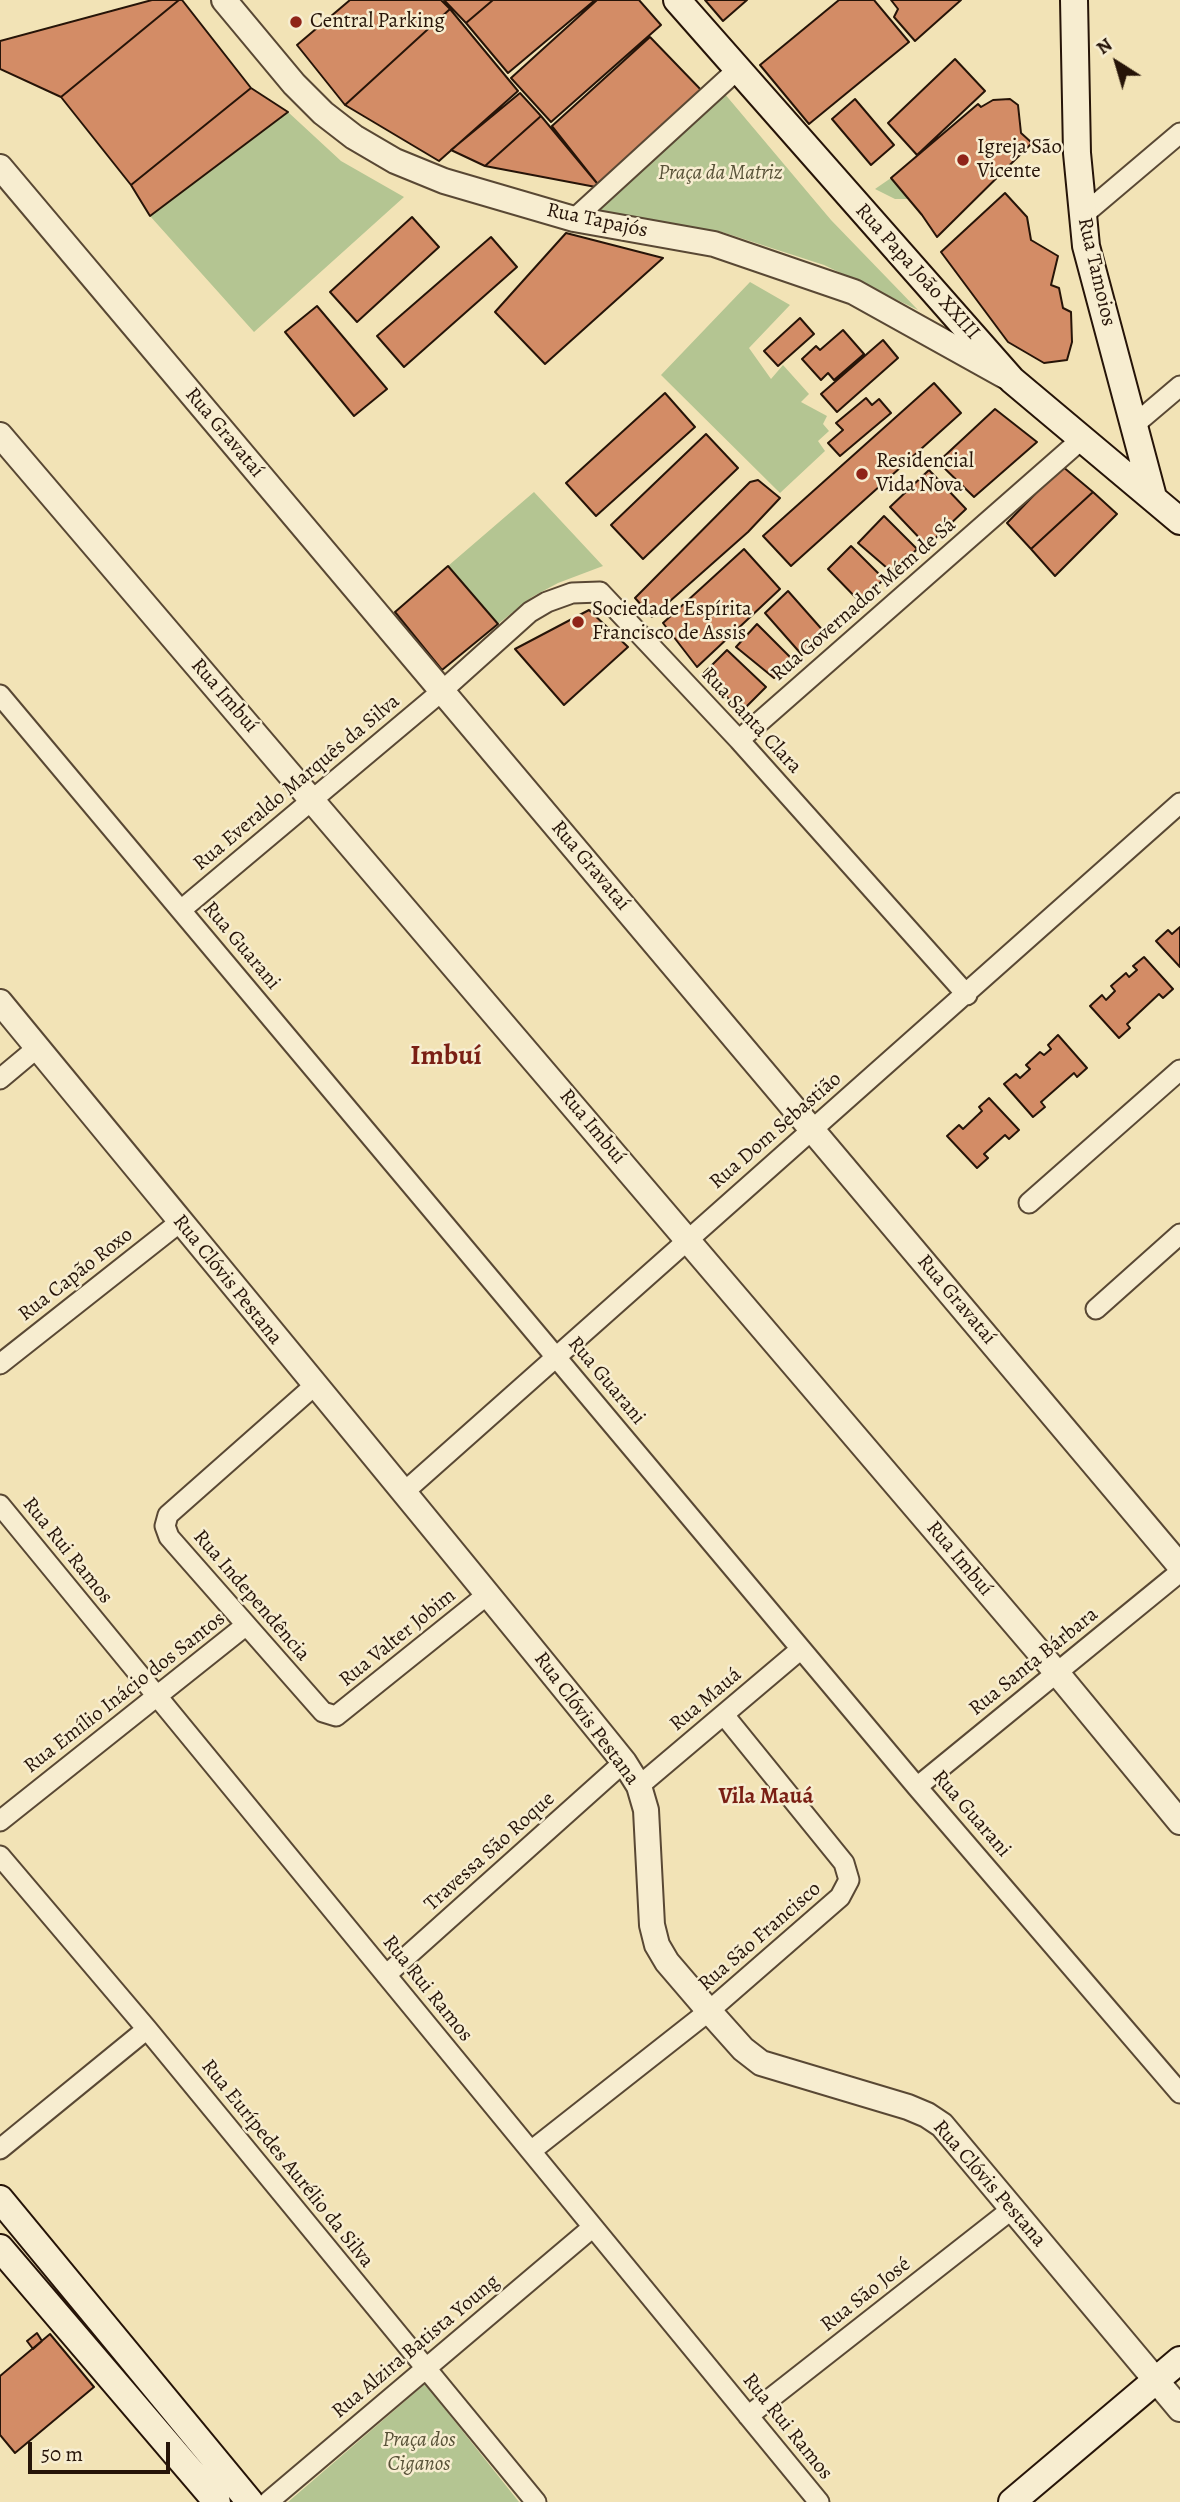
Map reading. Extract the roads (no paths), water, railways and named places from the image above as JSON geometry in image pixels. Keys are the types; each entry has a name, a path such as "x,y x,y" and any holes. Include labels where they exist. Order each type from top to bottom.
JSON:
{"main road":[{"name":"Rua Papa João XXIII","path":"677,0 1012,380 1180,521"},
{"name":"Rua Tamoios","path":"1074,0 1077,153 1086,246 1153,497"},
{"path":"0,2199 250,2502"},
{"path":"0,2248 217,2502"},
{"path":"1027,2497 1180,2360"}],"street":[{"name":"Rua Tapajós","path":"224,0 294,84 323,113 354,137 395,161 444,181 574,219 714,244 854,292 1012,380"},
{"path":"574,219 737,70"},
{"path":"1082,216 1180,133"},
{"name":"Rua Gravataí","path":"0,167 1180,1566"},
{"path":"1134,425 1180,386"},
{"name":"Rua Imbuí","path":"0,435 1057,1673 1180,1822"},
{"name":"Rua Governador Mém de Sá","path":"739,740 1083,438"},
{"name":"Rua Santa Clara","path":"442,691 539,607 572,593 600,592 739,740 967,995"},
{"name":"Rua Everaldo Marquês da Silva","path":"181,910 442,691"},
{"name":"Rua Guarani","path":"0,695 917,1787 1180,2093"},
{"name":"Rua Dom Sebastião","path":"402,1493 967,995 1180,803"},
{"name":"Rua Clóvis Pestana","path":"0,1002 624,1762 639,1786 646,1810 652,1925 657,1945 667,1962 743,2049 761,2063 908,2107 942,2125 1180,2409"},
{"path":"0,1079 37,1048"},
{"path":"1029,1203 1180,1070"},
{"name":"Rua Capão Roxo","path":"0,1364 180,1222"},
{"path":"1096,1309 1180,1234"},
{"name":"Rua Independência","path":"314,1386 168,1516 165,1526 169,1537 323,1712 336,1716"},
{"name":"Rua Rui Ramos","path":"0,1505 819,2502"},
{"name":"Rua Santa Bárbara","path":"917,1787 1180,1572"},
{"name":"Rua Valter Jobim","path":"336,1716 488,1594"},
{"name":"Rua Emílio Inácio dos Santos","path":"0,1821 246,1626"},
{"name":"Rua Mauá","path":"639,1786 801,1648"},
{"name":"Rua São Francisco","path":"531,2151 709,2011 840,1897 849,1880 844,1863 724,1715"},
{"name":"Travessa São Roque","path":"386,1975 624,1762"},
{"name":"Rua Eurípedes Aurélio da Silva","path":"0,1856 147,2029 536,2502"},
{"path":"0,2149 147,2029"},
{"name":"Rua São José","path":"748,2416 1013,2209"},
{"name":"Rua Alzira Batista Young","path":"268,2502 593,2227"}],"place":[{"name":"Central Parking","path":"296,22"},
{"name":"Igreja São Vicente","path":"963,160"},
{"name":"Residencial Vida Nova","path":"862,474"},
{"name":"Sociedade Espírita Francisco de Assis","path":"578,622"}],"district":[{"name":"Imbuí","path":"446,1057"},
{"name":"Vila Mauá","path":"766,1797"}],"park label":[{"name":"Praça da Matriz","path":"720,174"},
{"name":"Praça dos Ciganos","path":"419,2453"}]}
